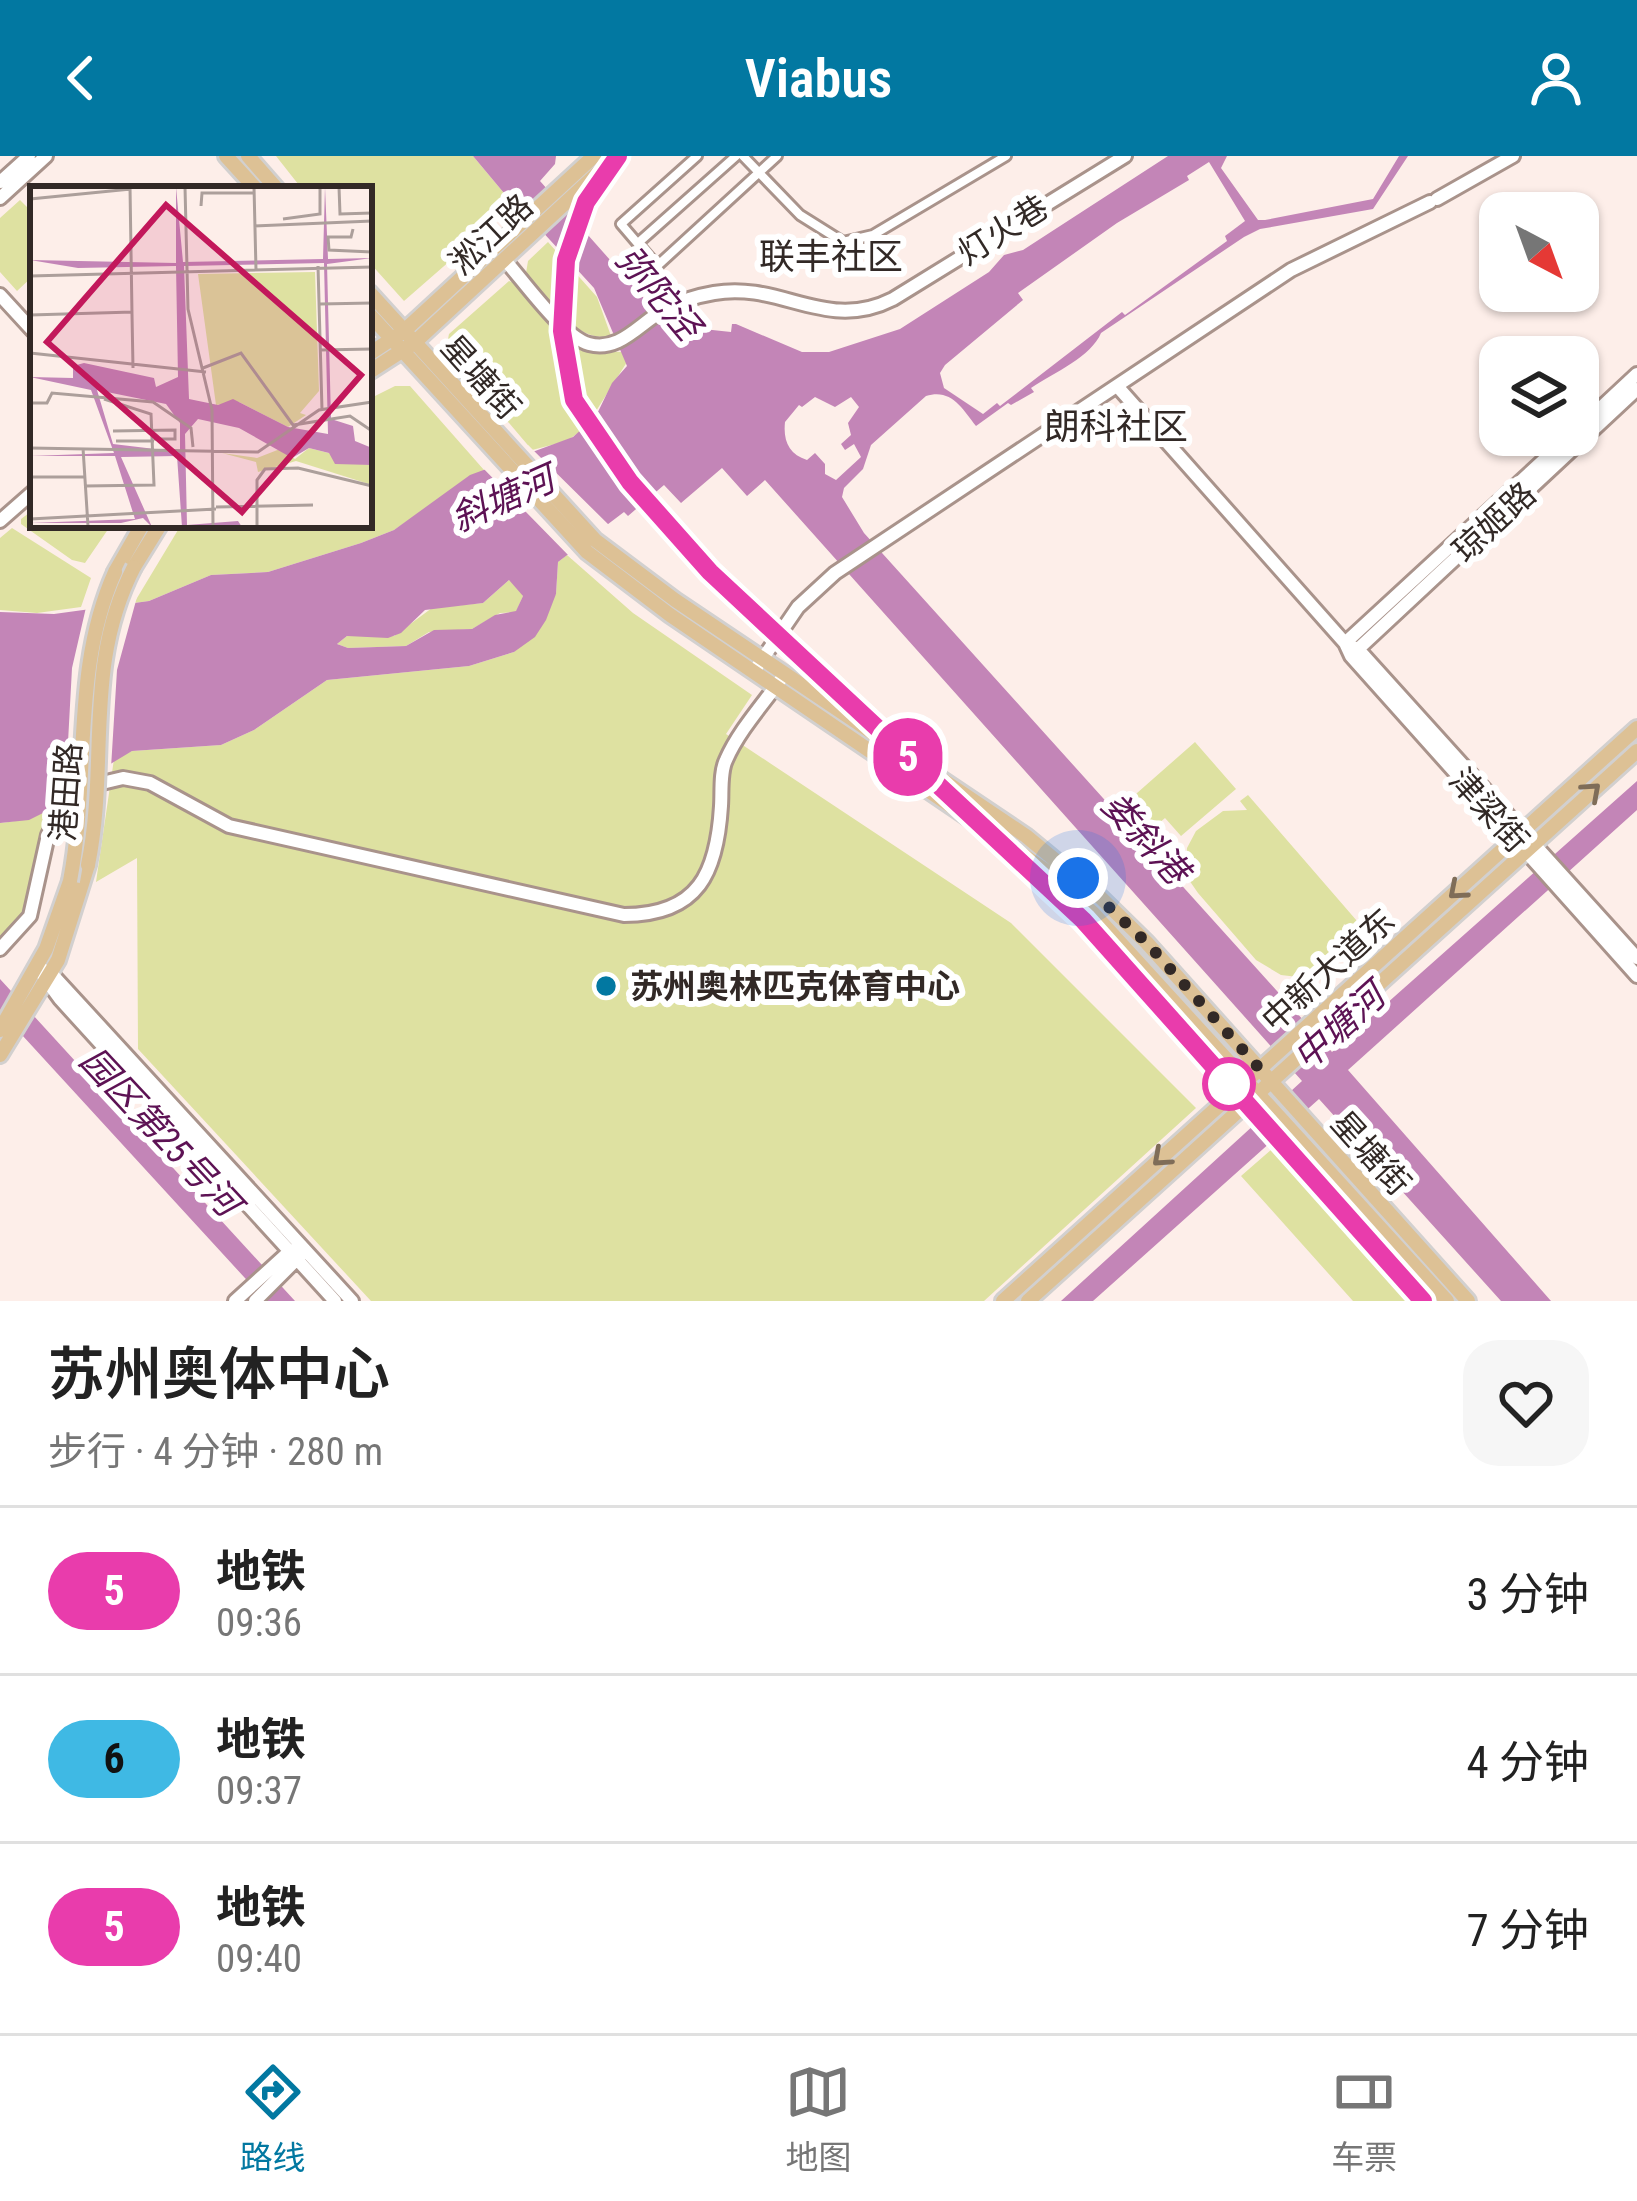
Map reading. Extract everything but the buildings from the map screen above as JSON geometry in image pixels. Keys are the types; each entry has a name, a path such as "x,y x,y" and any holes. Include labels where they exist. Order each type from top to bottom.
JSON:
{"main road":[{"path":"226,156 253,186"},
{"path":"248,156 274,186"},
{"name":"淞江路","path":"558,199 594,156"},
{"name":"淞江路","path":"403,341 558,199 616,156"},
{"name":"淞江路","path":"403,341 504,259 532,222"},
{"name":"星塘街","path":"372,296 403,341 560,525 1045,870 1135,954 1266,1087 1447,1301"},
{"name":"星塘街","path":"372,316 403,341"},
{"path":"372,353 403,341"},
{"path":"372,369 403,341"},
{"name":"港田路","path":"45,974 70,881 80,820 87,662 95,622 115,572 140,528"},
{"name":"港田路","path":"0,1055 8,1027 72,924 88,865 103,655 113,612 158,528"},
{"name":"中新大道东","path":"1028,1301 1266,1087 1526,842 1637,728"},
{"name":"中新大道东","path":"1003,1301 1306,1024 1637,751"},
{"name":"星塘街","path":"1297,1123 1468,1301"}],"street":[{"path":"0,182 29,156"},
{"path":"0,198 46,156"},
{"path":"698,156 621,224 658,266 777,156"},
{"path":"638,243 739,156 800,214 843,242 873,235 1006,156"},
{"name":"灯火巷","path":"504,259 575,337 592,345 615,343 662,311 728,291 769,294 832,312 871,309 1125,156"},
{"path":"758,666 797,607 835,573 1291,270 1513,156"},
{"path":"0,295 30,329"},
{"path":"1599,409 1637,374"},
{"name":"津梁街","path":"1118,386 1562,882 1637,958"},
{"name":"琼姬路","path":"1351,649 1637,389"},
{"name":"琼姬路","path":"1351,649 1549,456"},
{"path":"0,521 30,495"},
{"path":"0,950 31,916 48,836 57,816 101,783 124,778 150,783 229,826 624,915 665,910 693,892 710,871 719,847 724,763 779,681"},
{"name":"津梁街","path":"1562,882 1637,976"},
{"path":"45,974 335,1301"},
{"path":"235,1301 255,1295 297,1254"},
{"path":"297,1254 352,1301"}],"green space":[{"path":"276,156 473,156 514,205 404,301 372,265 372,186 300,186"},
{"path":"20,200 30,210 30,279 17,291 0,272 0,218"},
{"path":"548,242 597,297 611,336 598,337 574,326 526,273 528,261"},
{"path":"509,281 579,350 622,352 627,362 586,427 567,441 532,450 446,349 449,334"},
{"path":"395,386 410,386 484,470 394,530 361,543 268,572 211,575 134,603 179,528 372,528 372,398"},
{"path":"30,512 30,528 109,528 85,563 72,560 21,524"},
{"path":"12,528 91,578 81,607 37,613 0,610 0,538"},
{"name":"苏州奥林匹克体育中心","path":"567,555 633,613 752,695 726,734 1011,923 1196,1108 984,1301 371,1301 138,1049 137,858 96,882 114,759 132,751 221,745 254,730 327,680 469,666 514,652 556,594 558,562"},
{"path":"509,580 523,596 516,612 500,613 472,629 429,632 406,646 348,648 337,644 347,636 394,636 432,608 483,603"},
{"path":"1195,742 1236,789 1181,836 1165,818 1144,836 1120,808"},
{"path":"62,793 40,837 21,919 0,940 0,823 34,815"},
{"path":"1248,795 1357,921 1349,928 1344,924 1337,950 1325,965 1298,977 1281,975 1256,960 1189,880 1187,848 1196,831 1223,811 1247,810 1240,801"},
{"path":"1280,1142 1423,1301 1353,1301 1241,1176"}],"water":[{"name":"斜塘河","path":"473,156 556,156 540,181 666,323 704,319 703,329 731,332 736,324 802,352 829,352 900,329 989,272 1004,255 1023,250 1168,156 1227,156 1221,168 1258,220 1265,220 1373,199 1399,156 1408,156 1373,209 1260,229 1244,237 1101,333 1081,357 1031,388 1034,392 1008,403 976,426 949,397 926,396 871,445 863,469 844,488 842,497 864,533 1332,1052 1637,781 1637,810 1348,1070 1551,1301 1501,1301 1319,1099 1093,1301 1061,1301 1302,1081 765,480 747,496 722,468 681,503 664,485 628,516 624,512 558,562 556,594 546,620 535,637 514,652 469,666 327,680 254,730 221,745 132,751 59,795 45,812 29,820 0,823 0,612 54,614 149,601 211,575 268,572 361,543 394,530 470,475 573,437 596,416 612,383 627,366 594,288","holes":["1209,162 1245,221 1225,236 1227,241 1125,315 1122,312 1000,406 997,403 983,414 944,388 940,373 945,365 1023,300 1018,293","815,397 835,407 851,397 859,407 848,423 851,435 841,444 845,450 854,444 861,457 836,480 825,474 825,464 815,453 807,460 788,446 785,422","509,580 523,596 516,611 495,615 472,629 434,630 406,646 348,648 337,644 347,636 388,638 401,633 425,610 483,603"]},
{"path":"0,979 295,1301 266,1301 0,1011"}],"pier":[{"path":"528,445 613,529 572,559 480,465"},
{"path":"137,597 117,670 111,768 65,798 72,668 87,603"}],"metro line":[{"name":"5","path":"618,156 586,202 566,260 562,331 574,400 630,482 710,572 1083,920 1423,1301"}],"place":[{"name":"苏州奥林匹克体育中心","path":"606,986"}],"district":[{"name":"联丰社区","path":"831,257"},
{"name":"朗科社区","path":"1116,427"}],"route":[{"path":"1078,878 1147,943 1259,1068 1248,1079 1229,1084"}],"water label":[{"name":"弥陀泾","path":"658,293"},
{"name":"娄斜港","path":"1145,838"},
{"name":"中塘河","path":"1339,1027"},
{"name":"园区第25号河","path":"160,1132"}]}
